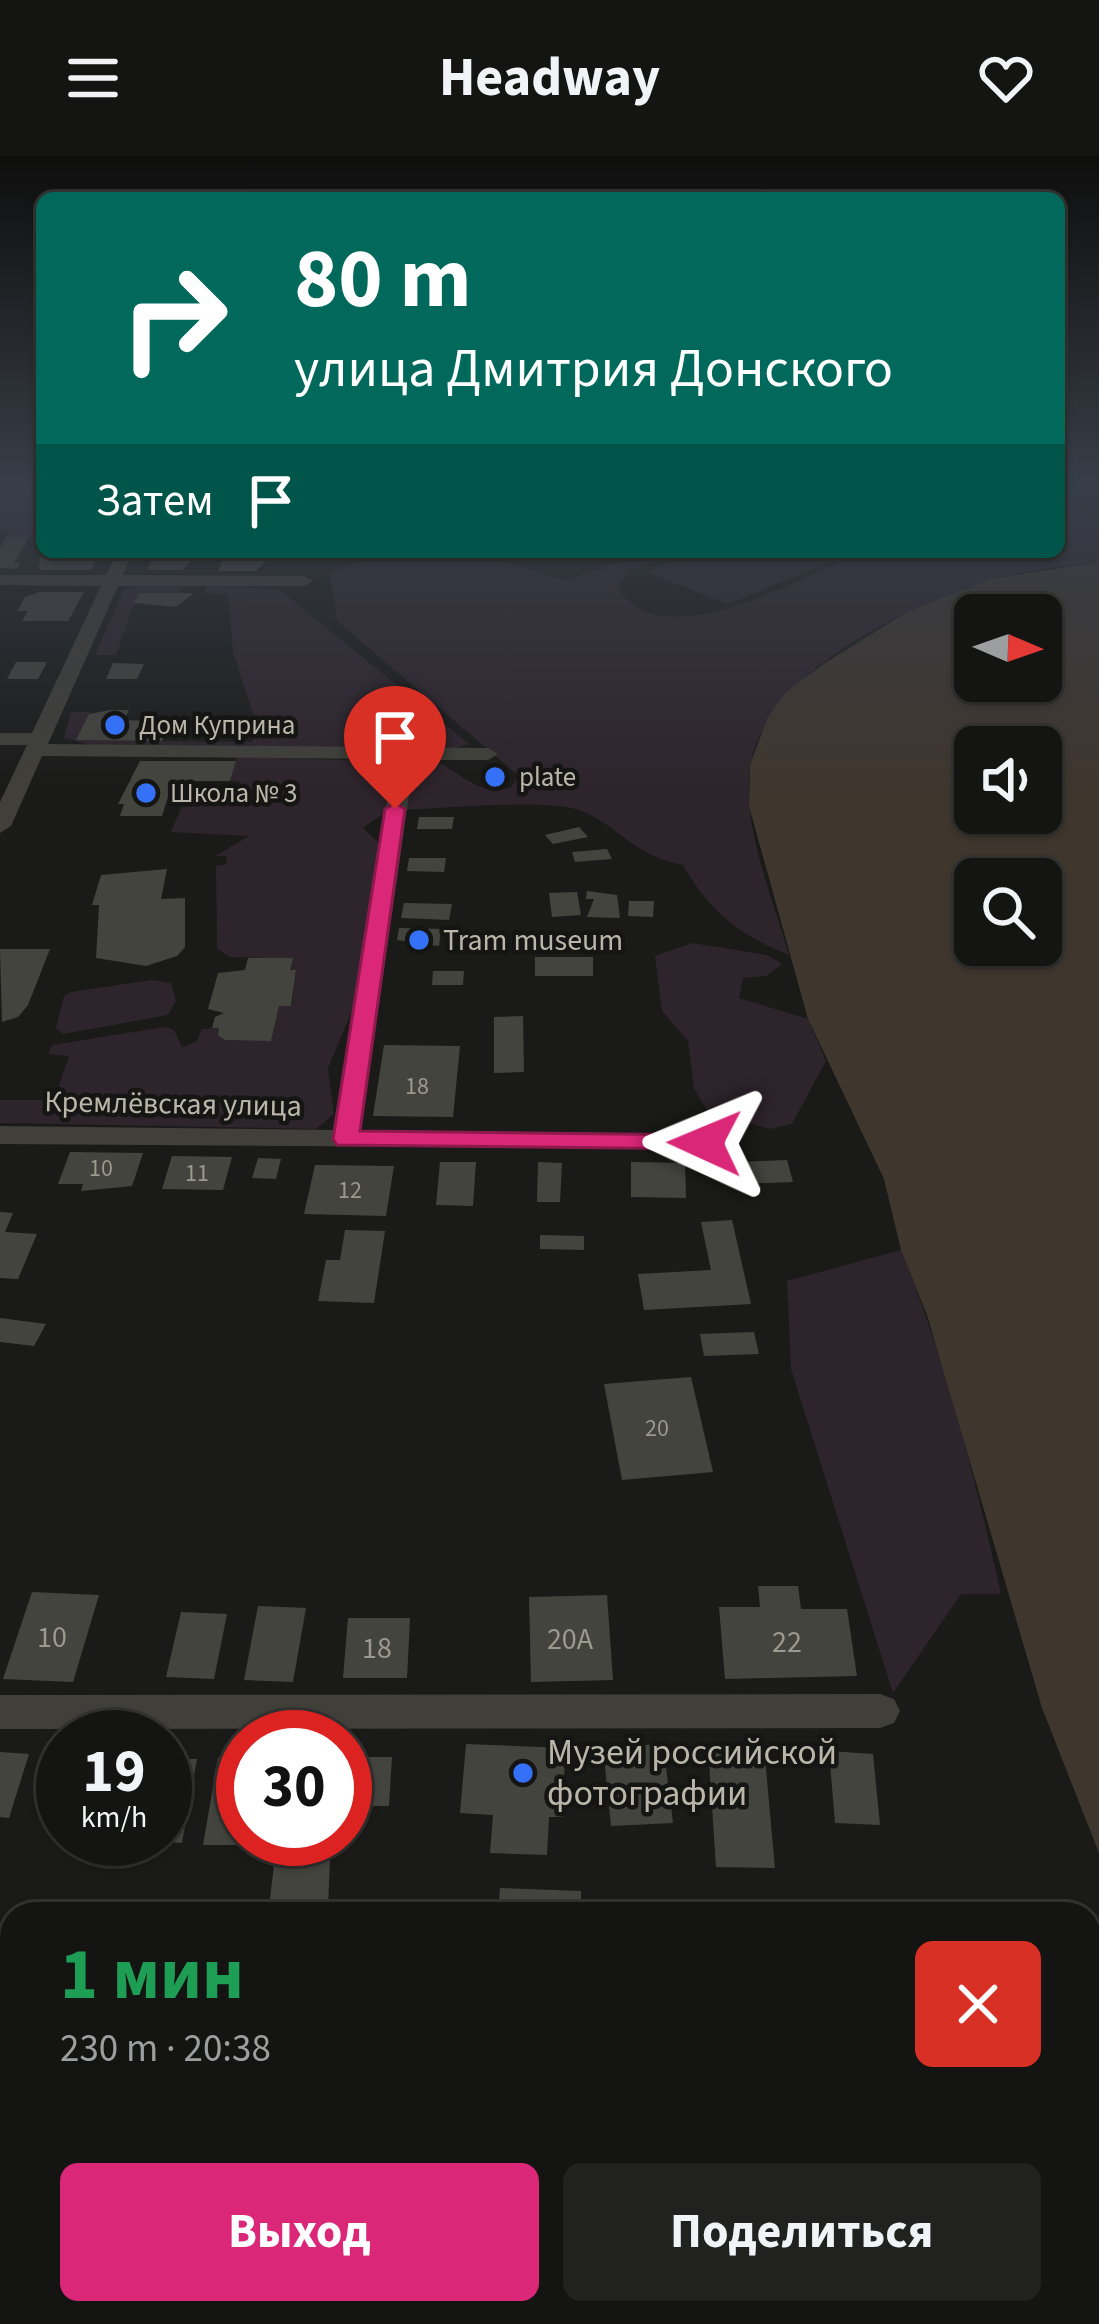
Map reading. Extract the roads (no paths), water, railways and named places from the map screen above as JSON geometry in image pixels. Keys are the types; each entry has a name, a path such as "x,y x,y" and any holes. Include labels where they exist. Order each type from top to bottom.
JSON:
{"street":[{"path":"0,826 109,587"},
{"path":"0,740 39,745 488,754"},
{"path":"346,1139 405,753"},
{"name":"Кремлёвская улица","path":"0,1135 705,1143"},
{"path":"0,1712 880,1711"}],"place":[{"name":"Дом Куприна","path":"115,725"},
{"name":"plate","path":"495,777"},
{"name":"Школа № 3","path":"146,793"},
{"name":"Tram museum","path":"419,940"},
{"name":"Музей российской фотографии","path":"523,1773"}]}
